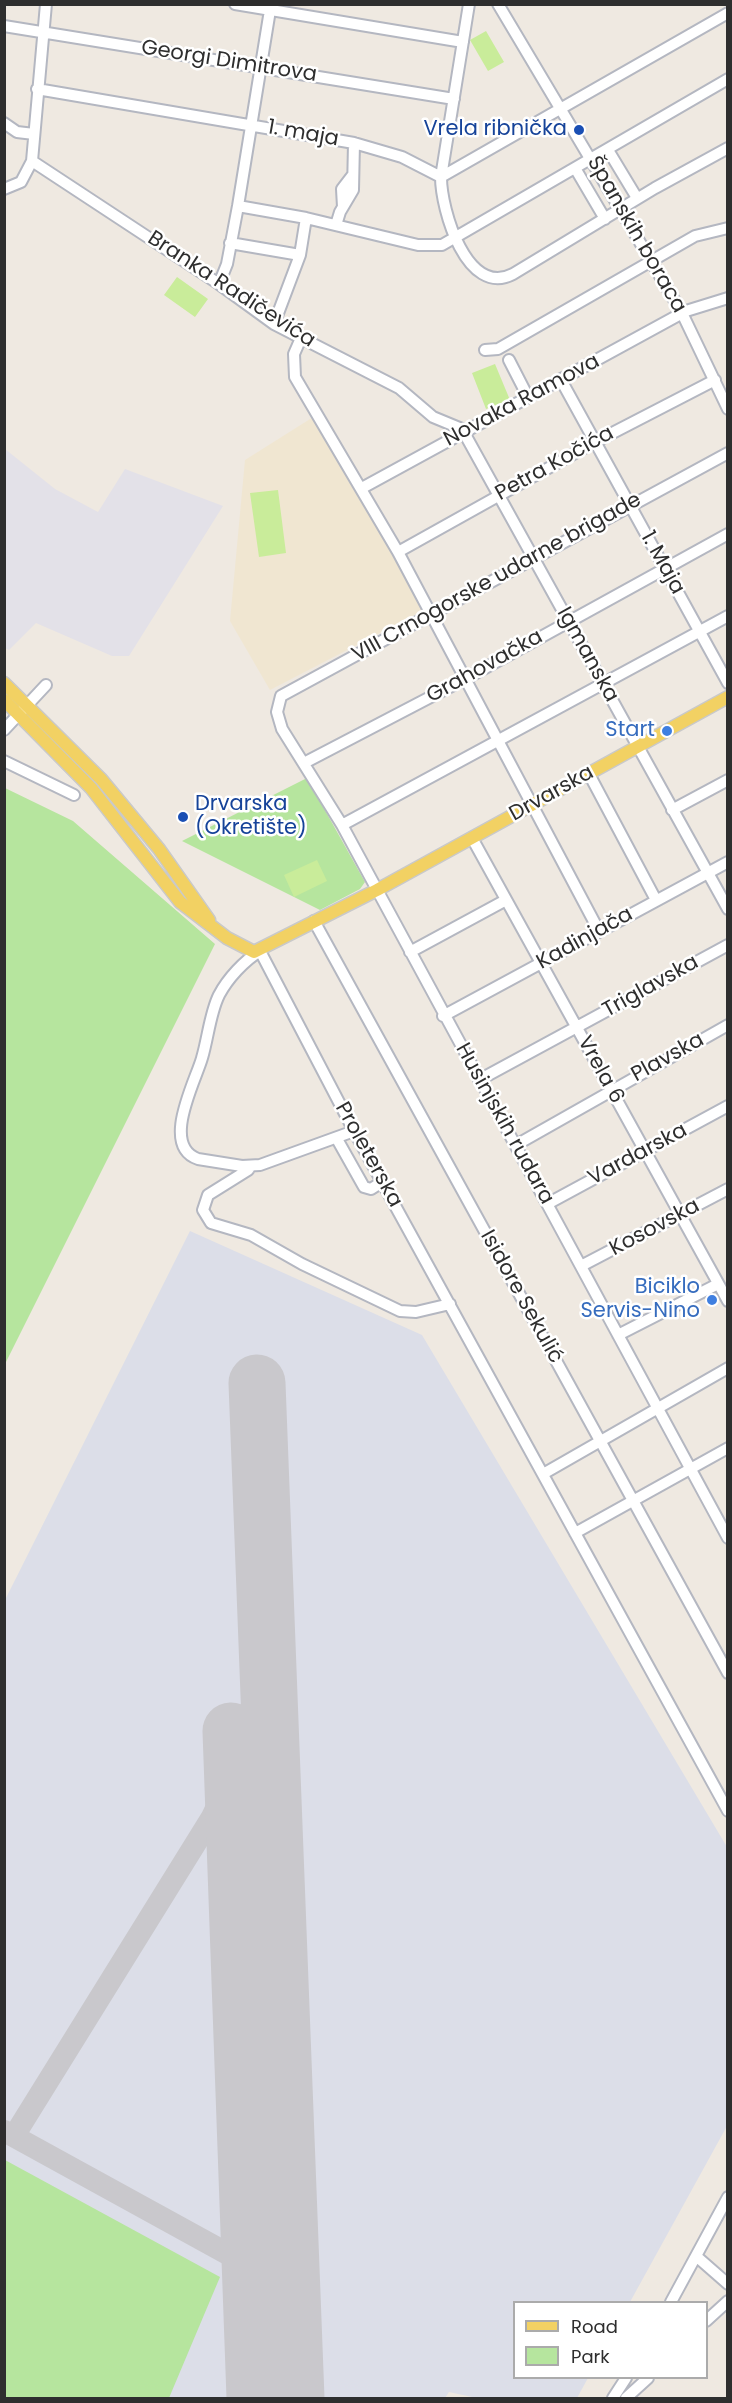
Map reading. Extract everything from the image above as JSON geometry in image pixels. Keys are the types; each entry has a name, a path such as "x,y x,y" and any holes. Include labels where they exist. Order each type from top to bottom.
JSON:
{"main road":[{"path":"4,683 24,709 115,796 190,890 213,927 244,949 251,952 260,951 377,890"},
{"name":"Drvarska","path":"377,890 728,697"},
{"path":"4,700 24,709"}],"street":[{"path":"4,189 21,182 32,161 46,4"},
{"path":"235,4 271,7 463,42"},
{"path":"469,4 441,177 442,201 455,237 480,273 496,279 513,274 638,198 728,148"},
{"name":"Španskih boraca","path":"498,4 682,313 728,409"},
{"path":"219,284 238,206 259,66 271,7"},
{"path":"441,177 728,13"},
{"name":"Georgi Dimitrova","path":"4,26 454,99"},
{"path":"238,206 306,218 418,245 442,245 728,79"},
{"name":"1. maja","path":"37,89 354,143 402,157 441,177"},
{"path":"4,123 17,132 34,134"},
{"path":"336,225 343,207 352,195 354,143"},
{"path":"608,150 638,198"},
{"name":"Branka Radičevića","path":"32,161 219,284 274,324 399,388 433,417 457,425 464,431"},
{"path":"575,168 605,219"},
{"path":"274,324 300,255 306,218"},
{"path":"485,350 498,349 695,236 728,228"},
{"path":"230,243 300,255"},
{"name":"Novaka Ramova","path":"362,488 682,313 728,298"},
{"path":"301,338 294,354 295,377 398,552 599,931"},
{"path":"509,360 528,397"},
{"name":"1. Maja","path":"561,380 728,683"},
{"name":"Petra Kočića","path":"398,552 595,441 715,380"},
{"name":"Igmanska","path":"464,431 637,748 728,909"},
{"name":"VIII Crnogorske udarne brigade","path":"277,712 281,696 629,504 728,453"},
{"name":"Grahovačka","path":"304,763 465,679 728,534"},
{"path":"342,825 728,616"},
{"path":"4,730 46,685"},
{"name":"Husinjskih rudara","path":"277,712 282,729 342,825 443,1016 549,1203 688,1468 727,1534"},
{"path":"4,761 74,795"},
{"path":"588,774 656,900"},
{"path":"672,810 728,780"},
{"name":"Vrela 6","path":"472,838 728,1301"},
{"name":"Kadinjača","path":"443,1016 728,862"},
{"path":"410,952 506,900"},
{"name":"Isidore Sekulić","path":"314,921 728,1673"},
{"name":"Triglavska","path":"479,1080 728,945"},
{"path":"260,951 232,977 218,998 201,1061 183,1107 181,1127 183,1139 192,1157 251,1166 337,1139 354,1131"},
{"name":"Proleterska","path":"260,951 354,1131 728,1811"},
{"name":"Plavska","path":"516,1145 728,1025"},
{"name":"Vardarska","path":"549,1203 728,1106"},
{"path":"337,1139 364,1187 371,1189 382,1182"},
{"path":"251,1166 208,1196 203,1210 211,1223 251,1235 302,1264 400,1311 416,1312 450,1304"},
{"name":"Kosovska","path":"581,1266 728,1189"},
{"path":"618,1335 718,1284"},
{"path":"543,1474 728,1368"},
{"path":"575,1533 688,1468 728,1448"},
{"path":"672,2301 728,2197"},
{"path":"696,2256 728,2284"},
{"path":"708,2319 728,2301"},
{"path":"613,2398 625,2379"},
{"path":"626,2398 647,2379"}],"shaded area":[{"path":"318,414 426,609 270,690 230,621 245,460"},
{"path":"5,449 55,489 98,512 125,469 223,506 129,656 112,656 36,623 9,650 5,648"},
{"path":"190,1231 422,1335 727,1847 727,2126 631,2301 513,2301 513,2379 587,2379 577,2398 477,2398 449,2392 445,2398 5,2398 4,1602"}],"green space":[{"path":"486,31 504,62 488,71 470,40"},
{"path":"177,277 208,299 195,317 164,295"},
{"path":"495,364 510,400 486,409 472,373"},
{"path":"278,490 286,553 259,557 250,493"},
{"path":"307,778 365,882 360,889 320,910 182,841"},
{"path":"5,788 73,821 215,944 5,1364"},
{"path":"317,860 327,881 294,897 284,875"},
{"path":"5,2160 220,2277 169,2398 5,2398"}],"taxiway":[{"path":"14,2136 212,1817 232,1775"},
{"path":"212,1817 225,1818 234,1825"},
{"path":"4,2131 228,2254 243,2249 249,2241"},
{"path":"228,2254 244,2264 250,2276"}],"runway":[{"path":"257,1383 296,2398"},
{"path":"231,1731 255,2398"}],"place":[{"name":"Vrela ribnička","path":"579,130"},
{"name":"Start","path":"667,731"},
{"name":"Drvarska (Okretište)","path":"183,817"},
{"name":"Biciklo Servis-Nino","path":"712,1300"}]}
